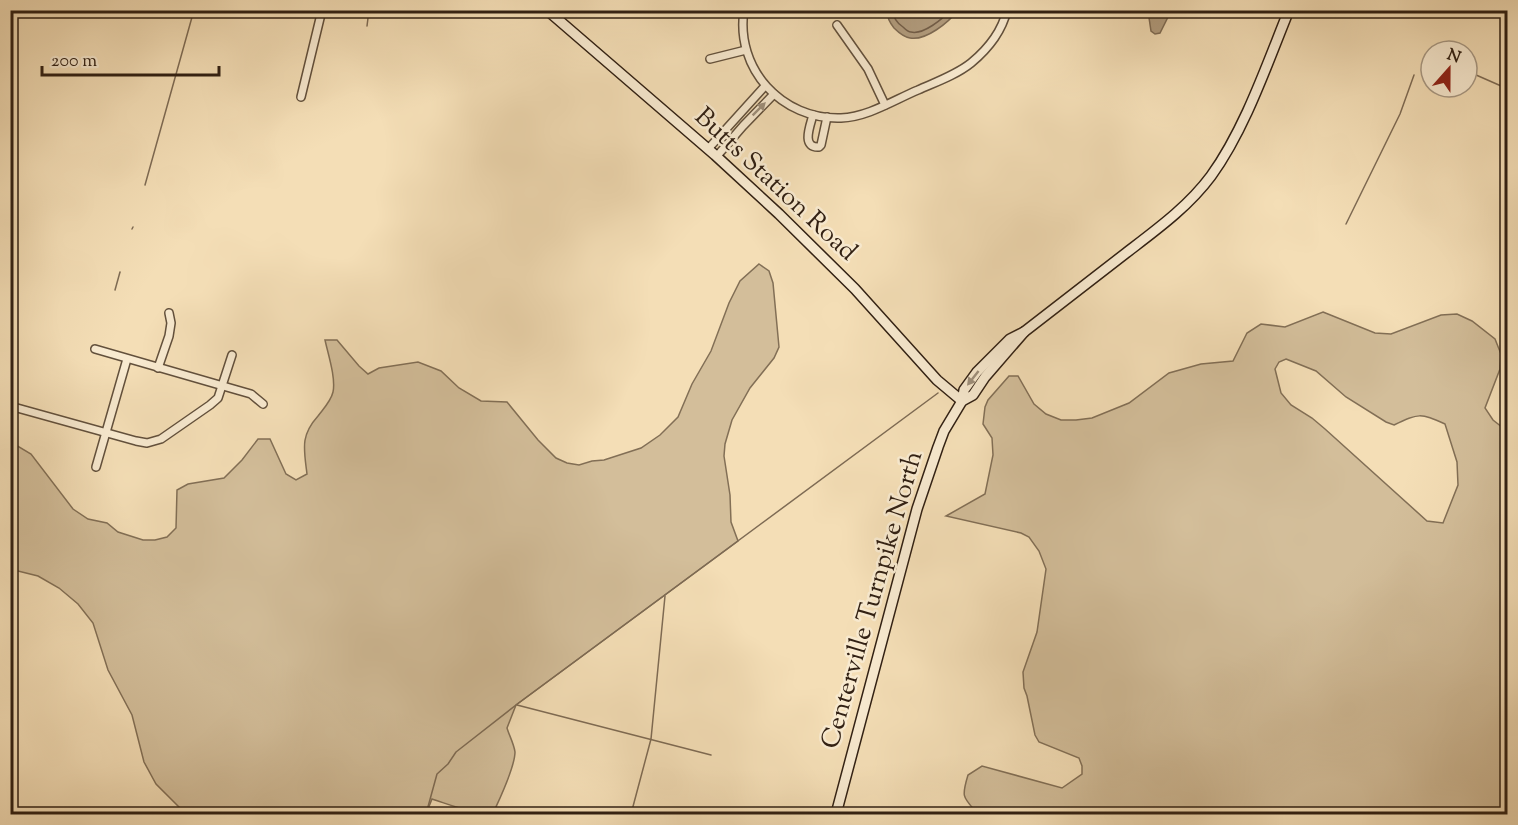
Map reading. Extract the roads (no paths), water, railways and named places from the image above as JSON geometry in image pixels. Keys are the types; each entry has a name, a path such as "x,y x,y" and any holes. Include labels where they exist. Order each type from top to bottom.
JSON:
{"main road":[{"name":"Butts Station Road","path":"547,10 717,156 820,253 937,380 962,402"},
{"name":"Centerville Turnpike North","path":"836,814 920,501 944,431 962,402 964,390 977,372 1010,339 1024,332 1166,221 1209,179 1240,127 1289,10"}],"street":[{"path":"301,97 322,10"},
{"path":"744,10 742,22 746,50 765,86 795,108 813,115 842,118 885,105 956,73 973,62 995,38 1007,10"},
{"path":"837,25 868,69 885,105"},
{"path":"710,59 746,50"},
{"path":"708,149 765,86"},
{"path":"717,156 774,94"},
{"path":"813,115 808,143 815,147 822,145 826,117"},
{"path":"158,368 169,336 171,323 169,313"},
{"path":"95,349 251,394 264,404"},
{"path":"10,406 147,443 160,439 218,398 232,355"},
{"path":"96,467 127,359"}],"water":[{"path":"887,11 957,11 930,34 910,38 896,30 889,20"},
{"path":"1148,11 1171,11 1160,33 1155,34 1151,31"}],"waterway":[{"path":"145,185 194,10"},
{"path":"367,26 369,10"},
{"path":"1346,224 1400,114 1414,75"},
{"path":"1479,76 1508,89"},
{"path":"115,290 120,272"},
{"path":"426,814 437,774 456,752 516,705 938,393"},
{"path":"631,814 651,739 665,596"},
{"path":"517,705 711,755"}]}
